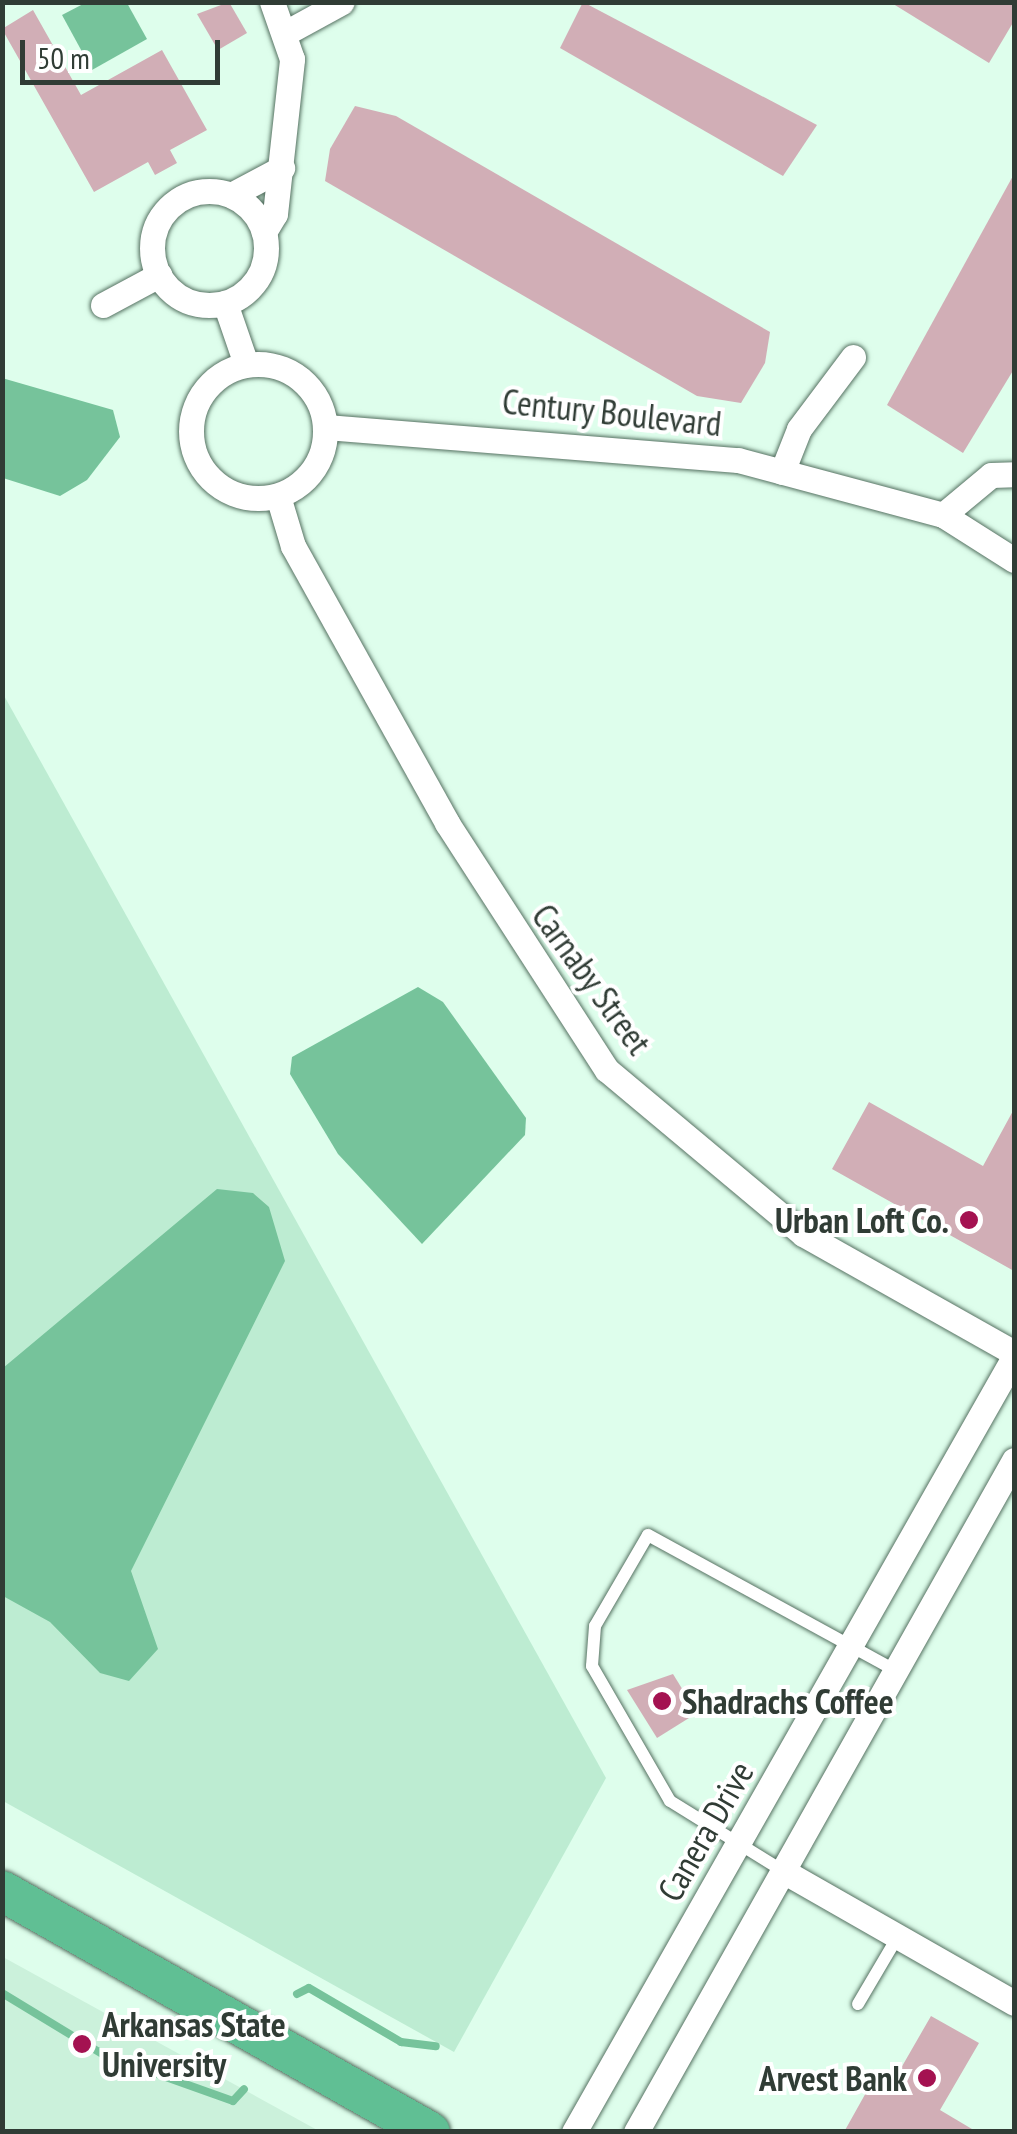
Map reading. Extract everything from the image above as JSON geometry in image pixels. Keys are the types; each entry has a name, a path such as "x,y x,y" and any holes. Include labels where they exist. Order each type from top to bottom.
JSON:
{"highway":[{"path":"2,1892 430,2132"}],"street":[{"path":"272,2 288,31 282,168 264,232 263,267 225,303 188,301 159,275 152,241 167,210 197,192 231,195 282,168"},
{"path":"288,31 342,2"},
{"path":"231,195 264,232"},
{"path":"103,304 159,275"},
{"path":"225,303 246,364"},
{"path":"782,472 799,430 853,357"},
{"path":"246,364 300,379 326,427 314,470 278,496 234,495 208,476 192,447 196,404 216,378 246,364"},
{"name":"Century Boulevard","path":"326,427 667,448 782,472 943,515 1014,560"},
{"path":"943,515 991,474 1014,474"},
{"name":"Carnaby Street","path":"278,496 293,546 447,823 607,1070 803,1234 1014,1355"},
{"name":"Canera Drive","path":"574,2132 1014,1355"},
{"path":"636,2132 1014,1460"},
{"path":"783,1871 1014,2002"}],"lane":[{"path":"783,1871 670,1801 592,1666 595,1626 648,1535 896,1670"},
{"path":"858,2004 898,1936"}],"shaded area":[{"path":"85,3 127,3 147,39 92,70 62,15"},
{"path":"2,378 113,410 120,437 87,480 60,496 3,478"},
{"path":"2,692 606,1778 454,2052 3,1801"},
{"path":"418,987 443,1002 526,1118 525,1135 422,1244 338,1154 290,1074 292,1057"},
{"path":"217,1189 253,1193 269,1207 285,1261 131,1571 158,1649 129,1681 100,1673 50,1622 3,1596 3,1368"},
{"name":"Arkansas State University","path":"3,1957 319,2131 3,2131"}],"building":[{"path":"229,2 247,33 218,50 197,14"},
{"path":"583,2 817,125 783,176 560,48"},
{"path":"890,2 1014,2 1014,21 989,63"},
{"path":"33,10 81,95 162,50 207,130 170,150 177,163 155,175 148,162 94,192 2,29"},
{"path":"355,106 396,116 770,332 765,363 741,403 697,396 325,181 330,149"},
{"path":"1014,174 1014,369 963,453 887,405"},
{"name":"Urban Loft Co.","path":"869,1102 983,1166 1014,1109 1014,1271 832,1169"},
{"name":"Shadrachs Coffee","path":"673,1674 697,1713 657,1738 627,1690"},
{"name":"Arvest Bank","path":"931,2016 979,2043 940,2110 977,2132 844,2132 877,2073 893,2082"}],"waterway":[{"path":"297,1994 309,1988 401,2042 436,2046"},
{"path":"2,1993 104,2055 233,2101 244,2089"}],"place":[{"name":"Urban Loft Co.","path":"969,1220"},
{"name":"Shadrachs Coffee","path":"662,1701"},
{"name":"Arkansas State University","path":"82,2044"},
{"name":"Arvest Bank","path":"927,2078"}]}
